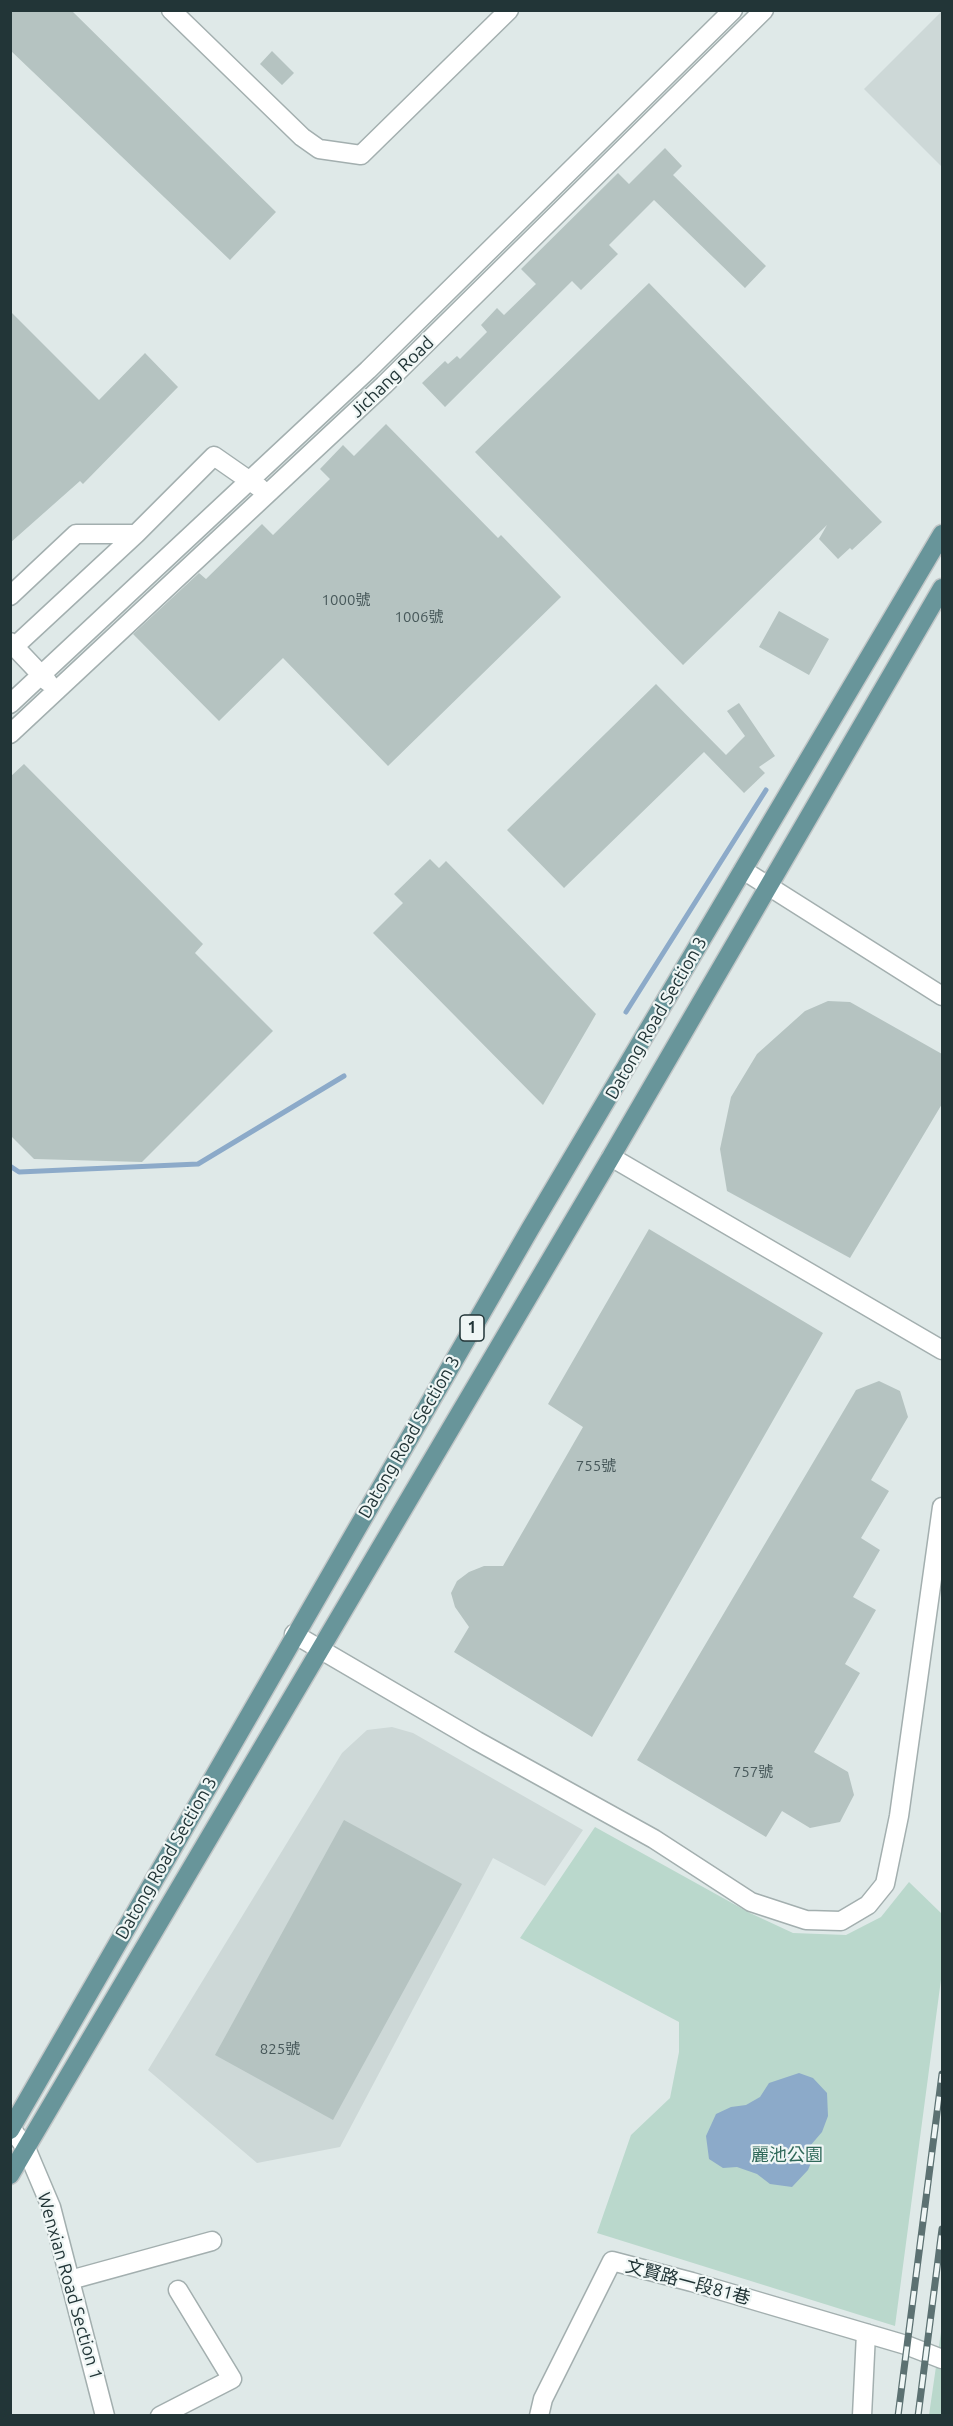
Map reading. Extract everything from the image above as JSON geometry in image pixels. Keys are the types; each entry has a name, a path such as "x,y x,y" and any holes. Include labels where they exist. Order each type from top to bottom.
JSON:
{"main road":[{"name":"Datong Road Section 3","path":"11,2128 294,1634 942,534"},
{"name":"Datong Road Section 3","path":"26,2148 770,886 942,588"},
{"name":"1","path":"10,2175 26,2148"}],"street":[{"path":"171,10 302,137 319,149 361,155 509,10"},
{"name":"Jichang Road","path":"10,704 251,482 368,370 733,10"},
{"name":"Jichang Road","path":"10,734 384,385 764,10"},
{"path":"56,691 12,645 136,534 214,456 269,494"},
{"path":"10,596 76,534 136,534"},
{"path":"743,870 942,996"},
{"path":"611,1156 942,1350"},
{"path":"294,1634 477,1741 654,1839 752,1902 806,1920 841,1921 868,1905 885,1884 899,1816 942,1506"},
{"name":"Wenxian Road Section 1","path":"11,2128 26,2148 51,2207 105,2415"},
{"path":"70,2280 212,2241"},
{"name":"文賢路一段81巷","path":"539,2415 543,2399 612,2261 866,2333 934,2357"},
{"path":"160,2415 232,2379 178,2290"},
{"path":"862,2415 866,2333"}],"shaded area":[{"path":"942,11 942,167 864,89"},
{"path":"392,1727 413,1733 583,1830 545,1886 493,1858 340,2147 257,2163 148,2070 342,1753 367,1730"}],"green space":[{"name":"麗池公園","path":"595,1827 750,1913 793,1933 846,1935 881,1917 909,1882 942,1914 942,1972 895,2326 597,2233 631,2135 670,2098 679,2052 679,2022 520,1938"},
{"path":"942,2325 942,2415 929,2415"}],"water":[{"path":"799,2073 813,2078 827,2093 828,2116 822,2132 810,2146 813,2158 808,2170 792,2187 770,2184 757,2174 737,2167 723,2168 709,2159 706,2136 716,2114 731,2107 746,2105 760,2097 769,2083"}],"building":[{"path":"10,10 71,10 276,212 230,260 10,50"},
{"path":"272,51 294,73 282,85 260,64"},
{"path":"665,148 682,166 673,175 766,266 745,288 654,200 609,245 618,254 581,290 572,281 445,407 422,383 445,361 448,364 457,356 460,359 487,332 481,325 497,308 504,315 536,284 521,269 618,173 629,184"},
{"path":"649,283 882,522 852,550 850,548 838,559 819,539 827,525 683,665 475,452"},
{"path":"10,311 99,400 145,353 178,387 83,484 80,481 10,543"},
{"path":"386,424 498,538 501,535 561,597 388,766 283,658 219,721 133,634 199,573 206,579 262,524 273,535 330,479 320,469 343,445 354,456"},
{"path":"779,611 829,639 809,675 759,647"},
{"path":"656,684 726,755 745,736 727,711 739,703 775,756 759,767 765,773 744,793 704,752 564,888 507,830"},
{"path":"24,764 203,944 195,953 273,1031 142,1162 34,1159 10,1135 10,777"},
{"path":"430,859 439,868 446,861 596,1014 543,1105 373,933 403,903 394,894"},
{"path":"828,1001 850,1002 942,1054 942,1104 850,1258 727,1191 720,1149 731,1097 757,1054 805,1011"},
{"path":"649,1229 823,1333 592,1737 454,1652 469,1627 455,1607 451,1593 457,1581 469,1572 484,1566 503,1566 583,1427 548,1404"},
{"path":"879,1381 900,1391 908,1417 871,1480 889,1491 861,1538 880,1550 853,1597 876,1610 845,1664 860,1673 814,1752 848,1772 854,1795 840,1822 810,1828 782,1811 766,1837 637,1760 856,1390"},
{"path":"344,1820 462,1884 333,2120 215,2055"}],"waterway":[{"path":"626,1012 766,790"},
{"path":"10,1166 19,1172 198,1164 344,1076"}],"railway":[{"path":"898,2416 942,2074"},
{"path":"918,2416 942,2229"}]}
